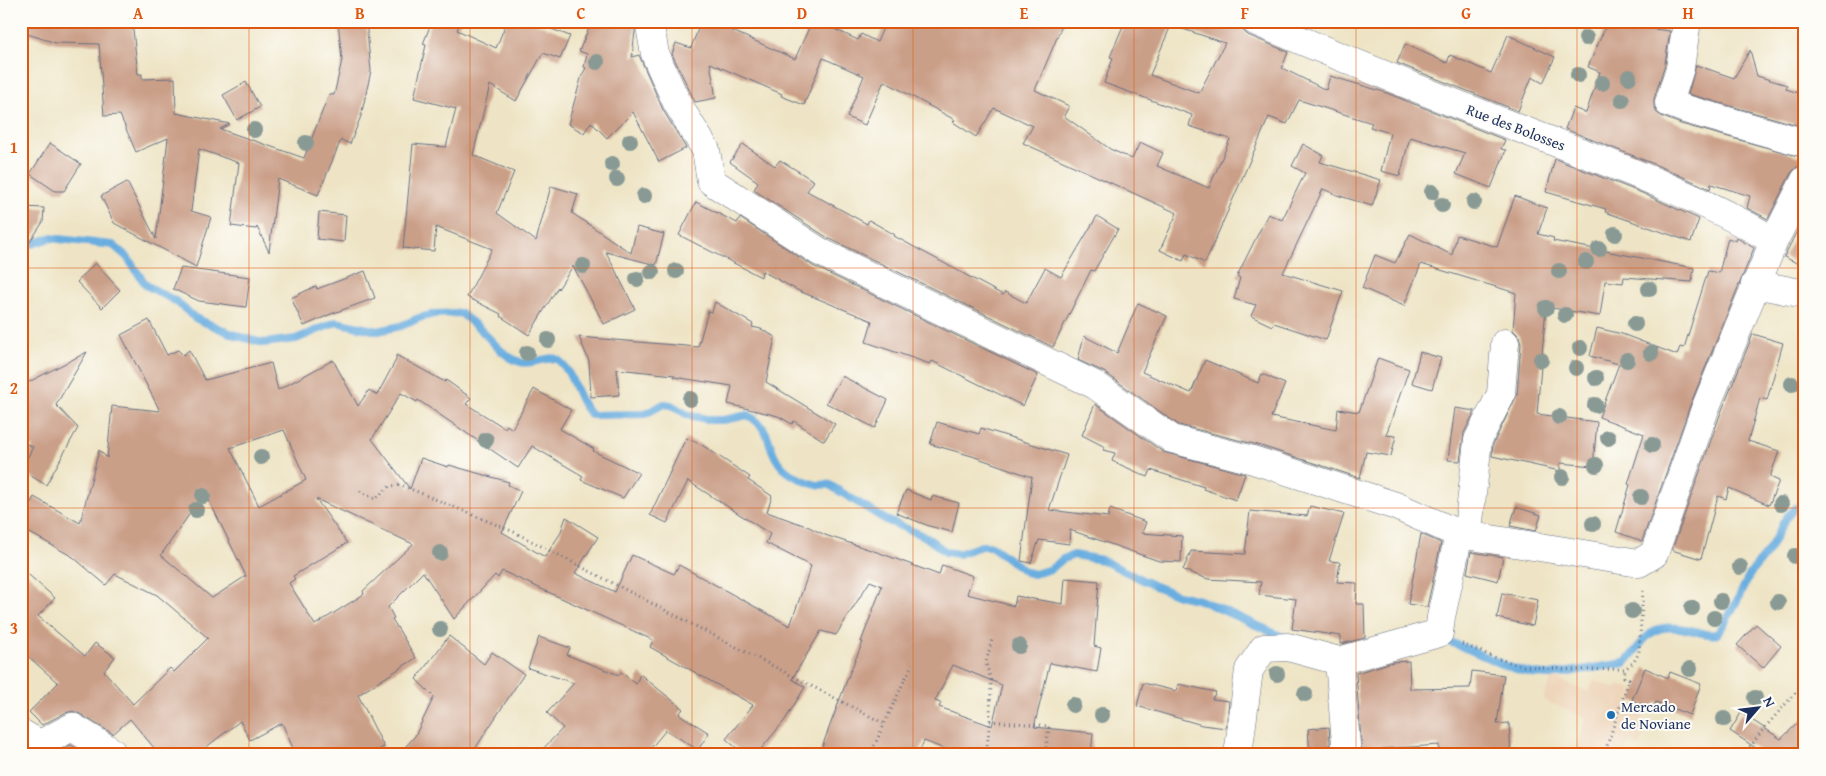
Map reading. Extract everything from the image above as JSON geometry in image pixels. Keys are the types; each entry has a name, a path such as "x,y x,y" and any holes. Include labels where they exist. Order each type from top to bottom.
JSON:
{"street":[{"path":"649,21 655,54 676,104 706,150 711,182 820,252 1095,385 1172,439 1254,460 1396,506 1459,534 1639,563 1654,554 1661,540 1705,409 1774,240 1805,180"},
{"name":"Rue des Bolosses","path":"1255,21 1405,85 1692,196 1774,240"},
{"path":"1687,21 1680,68 1669,103 1805,143"},
{"path":"1755,284 1805,294"},
{"path":"1238,755 1249,670 1264,648 1288,647 1339,661 1439,633 1459,534 1469,522 1478,440 1501,394 1505,343"},
{"path":"1339,661 1347,755"},
{"path":"21,733 40,744 72,727 111,751"}],"path":[{"path":"360,491 375,498 390,486 401,486 514,532 885,724"},
{"path":"1604,755 1629,679 1624,677 1626,669 1634,662 1639,652 1644,593 1639,563"},
{"path":"1439,633 1476,650 1522,666 1574,670 1626,669"},
{"path":"986,755 990,721 991,681 986,663 992,639"},
{"path":"870,755 912,664"},
{"path":"1737,755 1751,746 1805,682"},
{"path":"990,721 1049,726 1045,755"}],"shaded area":[{"name":"Mercado de Noviane","path":"1552,677 1589,692 1594,680 1616,689 1619,684 1634,690 1628,704 1645,712 1641,721 1631,719 1648,726 1639,747 1628,743 1623,755 1573,755 1587,718 1543,700"}],"building":[{"path":"21,21 132,21 138,74 142,74 142,79 175,78 176,113 230,124 220,129 304,158 329,94 334,95 342,60 338,21 366,21 371,71 361,116 350,144 341,140 318,195 278,179 269,252 257,227 256,229 231,226 239,163 199,149 191,211 211,217 196,267 114,223 101,196 127,182 156,239 168,138 136,152 120,115 104,116 99,44 56,43 21,32"},
{"path":"432,21 461,21 457,30 496,48 507,21 530,21 570,36 560,59 543,53 516,101 490,85 473,155 514,172 497,213 536,241 551,186 578,194 572,213 631,253 637,227 664,234 656,265 606,252 635,309 604,324 573,266 529,335 500,316 501,314 467,297 492,249 436,227 434,251 403,248 413,144 446,147 456,109 414,98 426,45 423,44"},
{"path":"592,21 634,21 635,31 632,57 639,55 663,110 686,148 659,162 633,112 607,138 591,122 584,133 568,124 582,75 586,68 584,67 587,54 579,51"},
{"path":"701,21 729,21 726,28 795,59 812,21 817,21 858,40 861,34 877,42 886,21 1064,21 1035,90 1069,106 1064,116 1110,149 1132,159 1140,142 1163,153 1157,166 1209,188 1230,139 1189,126 1192,115 1104,83 1113,58 1110,57 1125,21 1240,21 1242,30 1248,35 1288,52 1282,68 1326,90 1330,76 1384,92 1505,140 1501,149 1506,150 1491,188 1456,174 1465,153 1410,137 1400,176 1381,171 1390,133 1370,127 1372,123 1299,100 1287,124 1269,117 1205,263 1186,254 1183,261 1160,250 1177,213 1023,143 1033,126 994,108 976,137 953,122 955,120 884,81 865,125 847,117 864,76 823,58 804,105 710,63 716,98 695,102 672,54 676,43 691,48","holes":["1171,25 1225,43 1199,93 1150,75"]},
{"path":"1608,21 1646,21 1645,28 1670,31 1665,64 1654,99 1657,113 1681,124 1805,158 1805,164 1797,167 1791,173 1768,219 1747,208 1750,196 1711,184 1710,189 1654,164 1565,129 1573,108 1586,113 1600,72 1588,67"},
{"path":"1508,35 1555,57 1543,83 1532,77 1518,111 1397,63 1405,44 1447,63 1450,55 1491,73"},
{"path":"1750,50 1757,76 1787,85 1786,89 1805,95 1805,127 1688,94 1696,65 1734,78"},
{"path":"246,82 260,107 237,120 223,95"},
{"path":"50,143 81,164 64,191 55,191 30,174"},
{"path":"743,144 775,166 780,160 814,181 807,191 867,224 869,220 894,236 1003,295 1005,292 1026,303 1045,268 1061,277 1097,216 1118,229 1094,271 1091,270 1053,347 828,238 754,190 758,182 730,162"},
{"path":"1303,144 1323,155 1320,162 1381,180 1372,206 1323,189 1283,273 1343,291 1326,340 1274,323 1272,326 1251,316 1256,305 1234,299 1240,278 1237,276 1268,214 1282,220 1305,173 1292,166"},
{"path":"1555,159 1642,193 1699,219 1691,242 1605,212 1606,209 1546,192"},
{"path":"1515,196 1547,208 1538,234 1554,238 1553,241 1694,268 1692,282 1624,277 1623,283 1605,281 1600,316 1546,307 1537,414 1597,422 1593,466 1560,463 1560,471 1492,456 1493,444 1517,395 1521,344 1519,336 1513,330 1516,293 1421,264 1404,306 1362,288 1375,255 1395,263 1410,234 1452,255 1457,235 1497,247"},
{"path":"696,202 737,223 740,218 813,266 1038,375 1023,406 932,361 930,364 866,342 872,321 799,291 762,271 761,277 679,235"},
{"path":"21,207 44,208 43,222 21,255"},
{"path":"319,212 346,215 344,242 317,239"},
{"path":"1805,215 1805,252 1799,264 1784,257"},
{"path":"1728,238 1736,241 1737,238 1754,248 1691,403 1642,541 1616,532 1630,485 1628,484 1644,434 1599,417 1619,364 1590,356 1597,328 1622,334 1677,355 1680,347 1684,348 1708,271 1719,273"},
{"path":"95,263 120,290 102,308 77,282"},
{"path":"181,268 250,277 246,307 199,301 173,289"},
{"path":"365,271 375,298 304,326 291,298 316,286 317,289"},
{"path":"715,302 753,324 752,327 761,329 775,337 766,382 835,424 824,441 794,421 792,424 778,416 728,404 732,386 674,377 674,375 617,369 619,395 591,397 589,361 579,337 698,347 708,311 712,312"},
{"path":"1138,303 1167,316 1142,372 1191,393 1205,360 1258,383 1262,374 1285,384 1271,417 1336,430 1338,409 1359,412 1378,358 1409,369 1386,435 1396,436 1391,456 1366,452 1360,478 1258,445 1179,425 1104,372 1078,360 1084,336 1117,353"},
{"path":"149,320 167,355 178,350 183,355 189,350 205,380 271,363 278,390 333,360 358,406 369,390 377,395 396,360 396,355 445,382 446,380 471,398 466,404 505,428 507,425 512,429 534,389 571,410 560,429 594,449 593,451 639,473 623,498 581,480 583,476 532,446 518,468 418,400 417,402 401,393 372,439 410,489 421,458 448,467 449,465 509,482 508,485 521,491 502,532 545,557 560,534 566,517 598,537 575,573 615,592 632,555 674,574 679,565 790,626 811,566 766,543 770,534 688,481 667,523 650,515 686,438 702,445 750,477 748,480 772,496 767,512 809,527 825,535 939,575 942,565 973,576 967,594 1014,606 1016,596 1063,604 1065,578 1099,581 1094,646 1101,648 1097,672 1050,663 1034,727 1093,733 1091,755 960,755 924,741 918,755 819,755 863,642 861,642 882,586 870,581 836,635 821,631 792,679 805,687 785,720 756,755 745,755 726,739 753,705 650,647 653,640 502,571 498,578 495,575 454,619 423,572 388,607 394,618 392,619 416,658 358,695 384,747 369,755 296,755 282,723 250,740 240,721 196,755 160,755 130,719 113,734 73,711 42,725 29,712 58,683 21,650 21,568 55,598 38,616 85,656 95,643 115,657 104,671 133,704 170,668 174,672 208,638 157,595 115,574 106,585 73,557 21,528 21,519 34,497 80,523 99,450 107,458 112,406 160,411 121,335","holes":["284,430 306,480 259,506 230,448","205,492 246,576 212,598 161,555","316,499 413,544 363,591 364,594 315,625 289,583 295,579 293,576 347,543","953,665 1002,685 992,726 939,707 941,703 935,701"]},
{"path":"1753,334 1783,343 1767,400 1760,398 1748,441 1779,451 1770,477 1779,481 1769,505 1729,488 1726,499 1718,496 1701,559 1672,550 1720,415"},
{"path":"87,352 56,405 78,428 46,485 21,470 33,447 21,441 21,386"},
{"path":"1420,352 1441,358 1432,389 1412,383"},
{"path":"842,376 888,400 875,428 826,403"},
{"path":"1095,404 1163,452 1245,474 1236,500 1203,489 1204,487 1151,470 1148,477 1112,461 1115,453 1103,450 1105,447 1082,435"},
{"path":"1455,408 1475,411 1464,433 1460,461 1448,460"},
{"path":"937,422 979,434 981,428 1067,455 1049,510 1108,517 1110,509 1146,522 1142,533 1182,536 1181,562 1159,561 1070,530 1069,544 1039,540 1031,563 1021,561 1032,477 972,456 930,444"},
{"path":"906,490 931,500 932,496 959,503 952,532 929,526 896,513"},
{"path":"1310,506 1344,514 1329,561 1340,562 1337,582 1357,583 1356,604 1364,604 1365,638 1341,644 1341,636 1292,629 1296,599 1259,595 1261,582 1208,579 1183,570 1191,551 1245,554 1250,511 1307,516"},
{"path":"1516,507 1541,515 1536,531 1510,526"},
{"path":"1421,534 1441,543 1427,607 1408,604"},
{"path":"1471,552 1503,557 1498,581 1467,573"},
{"path":"1502,593 1538,600 1533,626 1497,618"},
{"path":"1756,624 1781,646 1763,668 1737,645"},
{"path":"449,636 484,664 492,652 524,674 471,755 398,755 415,736 434,697 416,679"},
{"path":"539,637 570,648 567,655 619,675 621,672 636,684 640,674 683,709 679,714 709,733 698,750 666,730 645,755 537,755 563,728 547,713 574,683 528,668"},
{"path":"1409,661 1410,689 1470,688 1472,671 1504,675 1497,724 1509,723 1511,755 1439,755 1439,745 1382,749 1382,755 1362,755 1356,673 1393,662"},
{"path":"1645,668 1668,678 1670,672 1701,684 1690,715 1656,702 1653,709 1632,700"},
{"path":"1143,683 1176,691 1178,684 1216,692 1212,699 1229,701 1226,728 1202,725 1137,706"},
{"path":"1741,713 1781,739 1805,716 1805,755 1764,755 1730,731"},
{"path":"1329,727 1331,755 1310,755 1308,729"},
{"path":"71,745 87,755 71,755 65,748"}],"waterway":[{"path":"21,243 32,244 50,238 113,245 127,257 146,285 177,302 195,318 237,336 263,343 296,339 336,322 378,331 401,326 434,314 461,313 514,360 525,363 550,358 558,360 568,372 583,403 592,415 645,414 664,404 671,405 688,415 711,420 723,420 748,415 766,432 775,456 781,466 790,474 814,484 828,484 886,520 926,537 946,552 958,554 981,546 991,546 1026,572 1034,574 1051,569 1063,559 1074,555 1102,560 1155,586 1178,595 1200,600 1285,638"},
{"path":"1440,639 1522,671 1550,675 1625,663 1646,638 1658,629 1677,628 1717,634 1731,613 1749,576 1772,545 1787,517 1798,506 1805,503"}],"place":[{"name":"Mercado de Noviane","path":"1611,715"}]}
